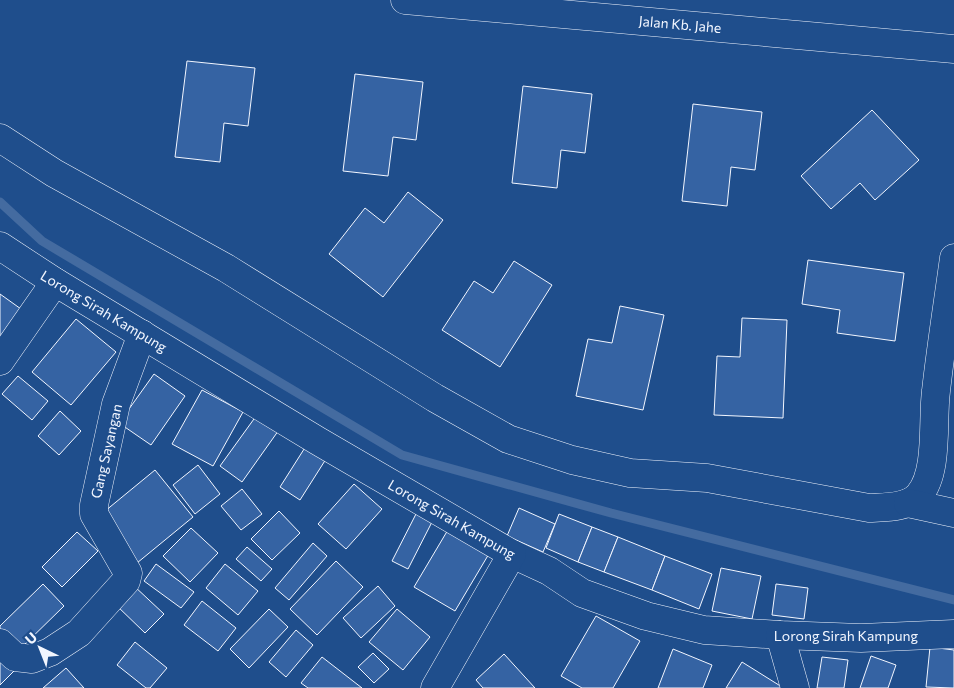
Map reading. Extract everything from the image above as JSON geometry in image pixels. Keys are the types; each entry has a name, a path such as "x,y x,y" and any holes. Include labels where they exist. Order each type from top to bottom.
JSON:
{"street":[{"name":"Jalan Kb. Jahe","path":"405,0 954,49"},
{"path":"0,138 54,173 226,268 435,398 508,439 572,460 630,472 707,478 868,508 908,503 914,500 928,481 934,437 936,393 954,258"},
{"name":"Lorong Sirah Kampung","path":"0,246 55,282 318,442 512,554 549,571 582,593 646,616 704,630 861,638 954,634"},
{"path":"0,361 55,282"},
{"name":"Gang Sayangan","path":"0,643 15,657 32,659 50,652 79,633 126,581 128,573 94,514 94,505 116,404 142,334"},
{"path":"908,503 954,513"},
{"path":"435,688 512,554"},
{"path":"780,635 795,688"}],"building":[{"path":"187,61 255,68 248,126 224,123 220,162 175,157"},
{"path":"355,74 423,82 416,140 393,137 388,176 343,171"},
{"path":"523,86 592,94 585,153 561,150 557,188 512,183"},
{"path":"693,104 762,112 755,170 731,167 727,206 682,201"},
{"path":"872,110 919,160 875,200 860,183 831,209 801,176"},
{"path":"408,192 443,220 383,297 329,254 365,208 384,223"},
{"path":"808,260 904,273 895,341 837,333 840,310 802,304"},
{"path":"514,261 552,285 500,367 442,330 474,281 493,293"},
{"path":"0,294 21,309 0,338"},
{"path":"620,306 664,315 643,410 576,396 588,339 612,343"},
{"path":"742,318 787,320 783,418 714,415 717,356 740,357"},
{"path":"76,319 116,352 71,405 32,372"},
{"path":"154,374 185,396 151,445 119,423"},
{"path":"18,376 48,401 32,420 2,394"},
{"path":"202,390 243,412 213,466 172,444"},
{"path":"60,411 81,431 59,455 38,436"},
{"path":"259,412 281,427 242,482 220,466"},
{"path":"306,446 326,459 300,500 280,487"},
{"path":"198,465 220,494 195,514 173,485"},
{"path":"155,470 193,517 137,563 99,516"},
{"path":"354,484 382,509 346,549 318,524"},
{"path":"242,489 262,514 241,530 221,506"},
{"path":"519,508 555,524 543,552 507,536"},
{"path":"279,511 300,533 272,560 251,539"},
{"path":"417,512 433,520 408,569 392,561"},
{"path":"559,514 592,527 578,562 546,548"},
{"path":"452,523 493,547 455,611 414,587"},
{"path":"592,527 618,537 604,572 578,562"},
{"path":"191,528 218,553 190,582 163,556"},
{"path":"77,532 98,551 62,587 42,567"},
{"path":"618,537 665,556 652,590 604,572"},
{"path":"313,543 327,556 289,600 275,588"},
{"path":"247,547 272,569 261,581 236,559"},
{"path":"665,556 712,574 699,609 652,590"},
{"path":"336,561 363,587 317,635 290,609"},
{"path":"156,564 194,592 181,608 144,581"},
{"path":"225,564 258,591 238,615 206,588"},
{"path":"721,568 761,576 752,619 712,611"},
{"path":"43,584 64,606 20,649 0,629 0,626"},
{"path":"776,584 808,588 804,619 772,615"},
{"path":"133,585 164,614 145,633 115,604"},
{"path":"378,586 395,606 361,638 343,618"},
{"path":"202,601 236,628 218,651 184,625"},
{"path":"269,609 288,627 249,668 230,649"},
{"path":"397,609 430,637 403,670 369,642"},
{"path":"596,616 640,641 613,688 582,688 561,676"},
{"path":"296,630 313,645 286,677 269,662"},
{"path":"135,642 167,668 150,688 146,688 117,665"},
{"path":"930,647 954,650 954,688 926,687"},
{"path":"673,649 712,665 703,688 658,688"},
{"path":"0,652 16,669 0,685"},
{"path":"373,653 389,669 374,683 358,667"},
{"path":"504,654 535,688 483,688 476,680"},
{"path":"871,656 896,665 888,688 860,688"},
{"path":"322,657 362,688 308,688 301,683"},
{"path":"822,657 848,660 844,688 817,688"},
{"path":"742,662 782,687 726,688"},
{"path":"66,668 84,688 43,688"}],"waterway":[{"path":"0,202 42,241 402,455 611,513 954,600"}]}
